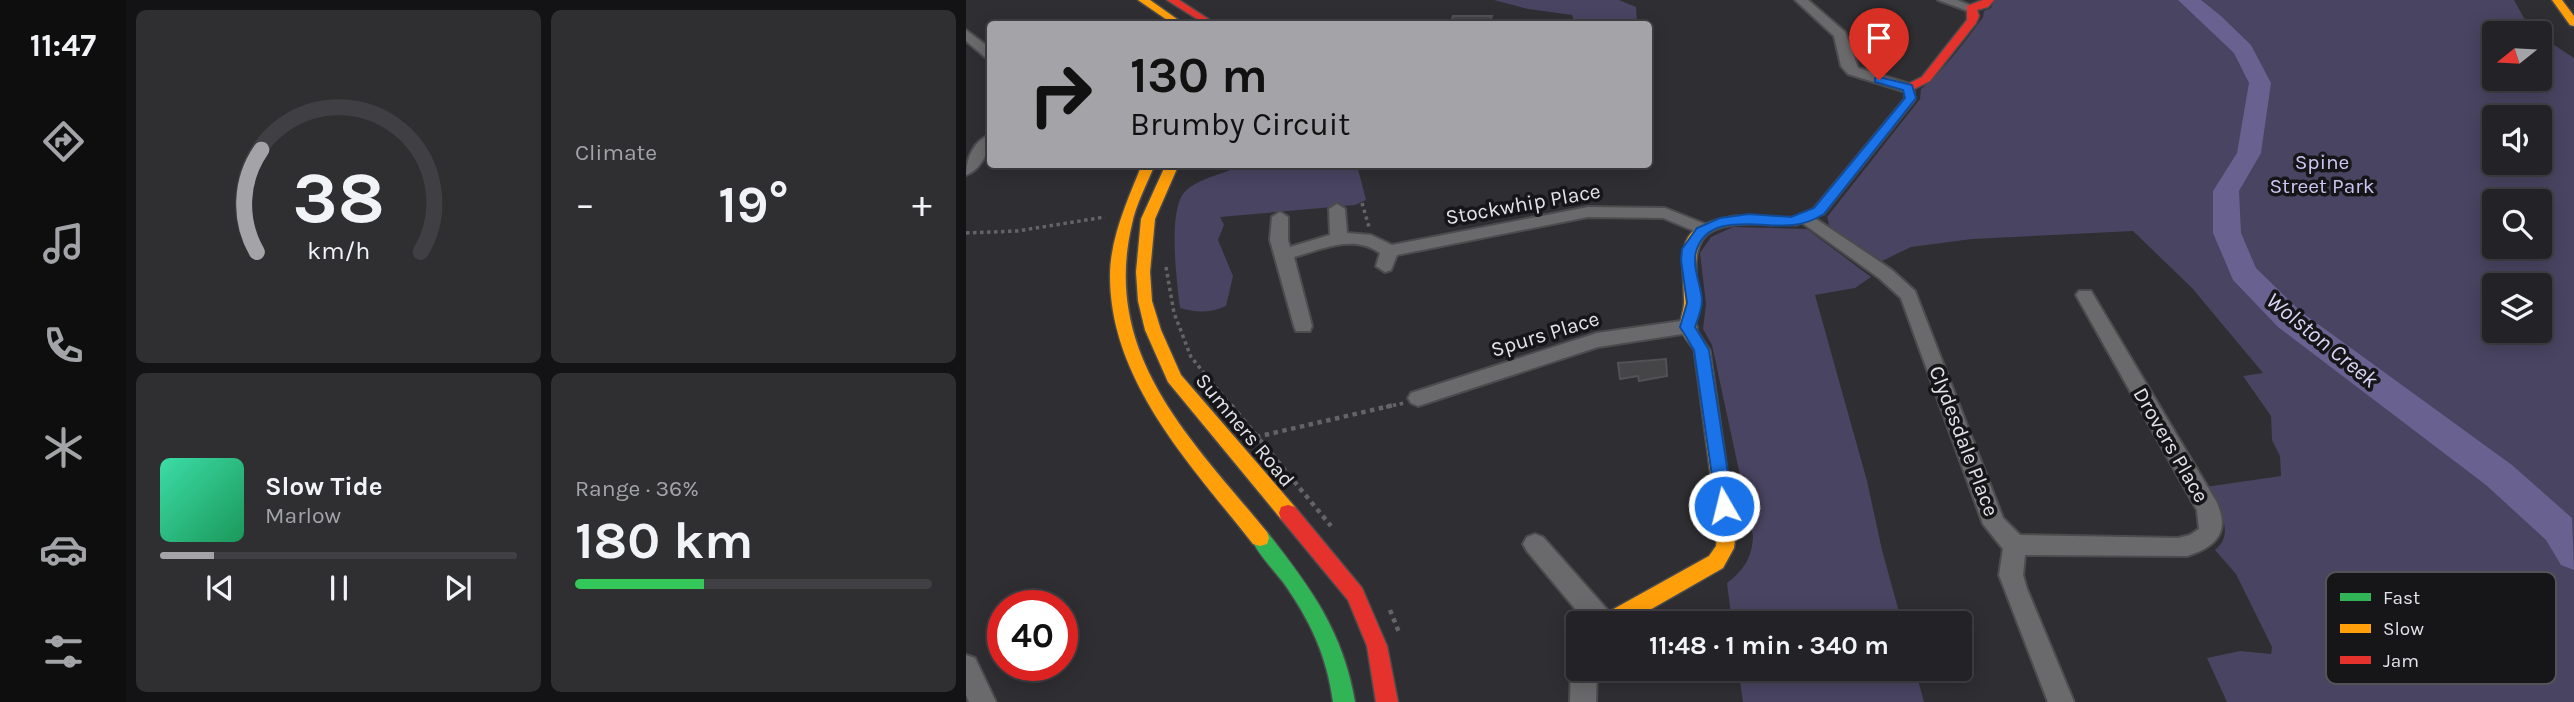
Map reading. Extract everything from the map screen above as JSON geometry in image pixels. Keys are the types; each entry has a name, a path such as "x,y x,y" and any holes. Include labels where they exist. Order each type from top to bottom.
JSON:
{"main road":[{"path":"1145,0 1176,21"},
{"path":"1171,0 1206,21"},
{"path":"1628,611 1716,562 1725,548 1727,531 1702,350 1688,327 1695,303 1688,260 1689,249 1694,240 1704,230 1734,219 1791,222 1807,218 1826,204 1910,98 1908,88 1926,79 1972,20 1974,16 1971,8 1984,5 1989,0"},
{"path":"2557,0 2574,23"},
{"path":"1147,168 1127,210 1115,268 1118,312 1131,358 1151,396 1316,611 1341,672 1344,702"},
{"name":"Sumners Road","path":"1171,168 1148,219 1143,272 1145,301 1153,330 1174,379 1355,594 1373,631 1387,677 1387,702"}],"street":[{"path":"1801,0 1840,35 1848,66 1853,71 1908,88"},
{"path":"1944,0 1971,8"},
{"path":"966,34 987,52"},
{"path":"966,170 987,143"},
{"path":"1337,209 1339,239"},
{"name":"Stockwhip Place","path":"1363,237 1382,245 1387,259 1588,212 1658,212 1704,230"},
{"path":"1280,217 1279,240 1303,326"},
{"name":"Clydesdale Place","path":"1807,218 1834,242 1901,286 1909,295 1982,489 1988,512 2015,547"},
{"path":"1285,254 1339,239 1363,237"},
{"name":"Drovers Place","path":"2015,547 2035,544 2178,548 2197,544 2208,535 2212,522 2208,508 2085,295"},
{"name":"Spurs Place","path":"1419,398 1597,340 1688,327"},
{"path":"1535,544 1595,611"},
{"path":"2015,547 2011,575 2061,702"},
{"path":"966,667 983,702"},
{"path":"1583,702 1584,681"}],"path":[{"path":"1362,202 1369,229 1363,237"},
{"path":"966,233 1017,231 1105,217"},
{"path":"1166,267 1167,292 1178,331 1191,357 1335,531"},
{"path":"1256,437 1419,398"},
{"path":"1387,604 1403,646"}],"green space":[{"path":"1494,0 1619,0 1636,7 1637,21 1574,21 1572,15 1528,9"},
{"name":"Spine Street Park","path":"1994,0 2514,0 2526,21 2482,21 2482,91 2552,91 2552,44 2574,58 2574,702 2227,702 2207,658 2240,651 2271,654 2272,647 2236,574 2215,550 2221,543 2225,527 2205,487 2281,476 2280,456 2272,440 2271,416 2243,376 2263,373 2192,288 2133,231 1972,239 1911,247 1882,261 1830,228 1827,217 1920,99 1921,89 1954,55 1983,17 1984,11 1991,8"},
{"path":"1234,168 1358,168 1366,200 1355,205 1220,217 1224,225 1218,240 1233,276 1226,306 1203,312 1192,311 1180,308 1175,250 1176,217 1183,194 1202,180"},
{"path":"1733,227 1807,229 1871,277 1855,288 1815,295 1867,481 1899,611 1730,611 1727,583 1746,563 1753,536 1712,345 1703,329 1706,304 1700,253 1711,237"},
{"path":"1740,681 1918,681 1924,702 1743,702"}],"building":[{"path":"1453,16 1492,16 1490,21 1451,21"},
{"path":"1666,359 1667,376 1639,381 1638,376 1620,379 1618,363"}],"waterway":[{"name":"Wolston Creek","path":"2188,0 2214,20 2243,50 2260,83 2249,153 2226,191 2227,233 2243,273 2289,319 2499,475 2559,529 2574,553"}],"traffic: fast":[{"path":"1260,538 1303,595 1325,633 1334,654 1344,702"}],"traffic: slow":[{"path":"1143,0 1174,21"},
{"path":"2557,0 2574,23"},
{"path":"1147,168 1125,222 1117,275 1121,322 1137,367 1160,409 1260,538"},
{"path":"1171,168 1148,219 1143,272 1145,301 1153,330 1174,378 1288,513"},
{"path":"1629,611 1716,562 1725,548 1727,532 1702,350 1688,327 1692,300 1688,271 1690,246 1697,235 1707,227 1720,223 1734,220 1776,221"}],"traffic: jam":[{"path":"1172,0 1206,21"},
{"path":"1776,221 1796,221 1819,211 1911,98 1908,88 1926,79 1972,21 1974,16 1971,8 1984,5 1989,0"},
{"path":"1288,513 1355,594 1377,646 1387,702"}],"route":[{"path":"1724,506 1702,350 1688,327 1695,303 1688,260 1689,249 1702,232 1720,223 1749,218 1791,222 1807,218 1819,211 1910,98 1908,88 1879,80"}]}
